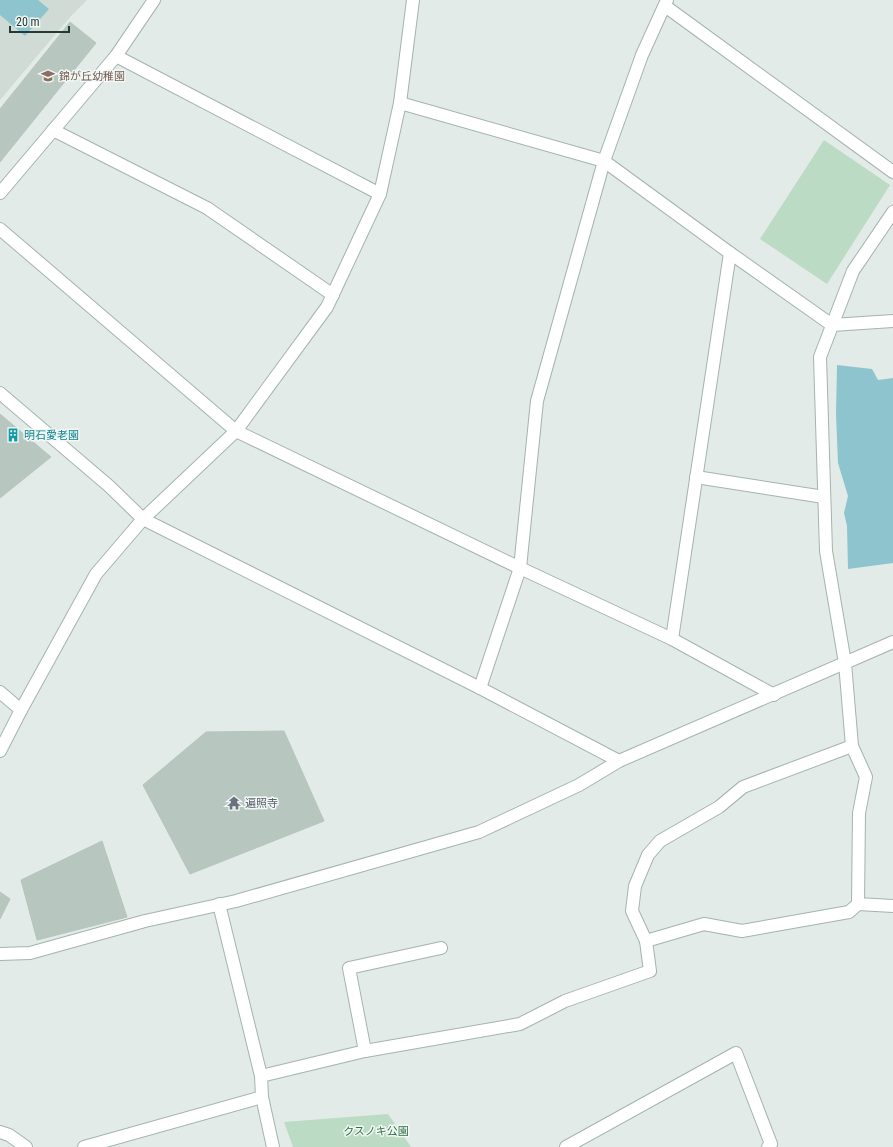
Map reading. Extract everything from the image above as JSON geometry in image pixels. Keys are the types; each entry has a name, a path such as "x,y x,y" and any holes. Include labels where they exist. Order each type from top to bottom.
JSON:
{"street":[{"path":"0,193 116,56 154,0"},
{"path":"0,751 96,574 143,519 236,431 327,307 380,194 400,103 413,0"},
{"path":"480,688 520,568 537,401 604,160 642,54 666,3 893,172"},
{"path":"116,56 380,194"},
{"path":"400,103 604,160 730,253 832,325 893,321"},
{"path":"52,130 207,208 333,295"},
{"path":"858,904 860,813 866,777 852,746 845,663 826,551 820,357 853,271 893,212"},
{"path":"0,229 236,431 520,568 672,639 774,694"},
{"path":"672,639 730,253"},
{"path":"0,394 109,486 143,519 480,688 619,761"},
{"path":"696,477 824,497"},
{"path":"0,954 30,953 145,921 236,901 479,832 579,785 619,761 893,642"},
{"path":"0,692 21,710"},
{"path":"261,1076 365,1051 520,1024 565,1001 650,971 646,941 632,911 635,886 648,856 660,841 719,807 743,787 852,746"},
{"path":"219,904 261,1076 262,1097 273,1147"},
{"path":"646,941 704,924 742,931 849,912 858,904 893,906"},
{"path":"365,1051 349,968 441,948"},
{"path":"566,1147 736,1053 771,1144 768,1147"},
{"path":"84,1147 262,1097"},
{"path":"0,1132 9,1135 26,1147"}],"shaded area":[{"path":"0,0 87,0 71,16 0,100"}],"green space":[{"path":"824,140 890,185 827,284 760,239"},
{"name":"クスノキ公園","path":"388,1114 411,1147 293,1147 284,1122"}],"water":[{"path":"0,0 38,0 49,9 25,36 0,15"},
{"path":"837,365 872,369 878,380 893,378 893,563 848,569 847,526 844,513 848,496 838,463 836,414"}],"building":[{"name":"錦が丘幼稚園","path":"70,22 96,43 0,162 0,109"},
{"name":"明石愛老園","path":"0,414 51,457 0,498"},
{"name":"遍照寺","path":"284,731 324,821 190,874 143,785 206,732"},
{"path":"102,841 127,917 37,940 21,880"},
{"path":"0,892 10,899 0,919"}],"place":[{"name":"錦が丘幼稚園","path":"48,76"},
{"name":"明石愛老園","path":"13,435"},
{"name":"遍照寺","path":"234,803"}]}
